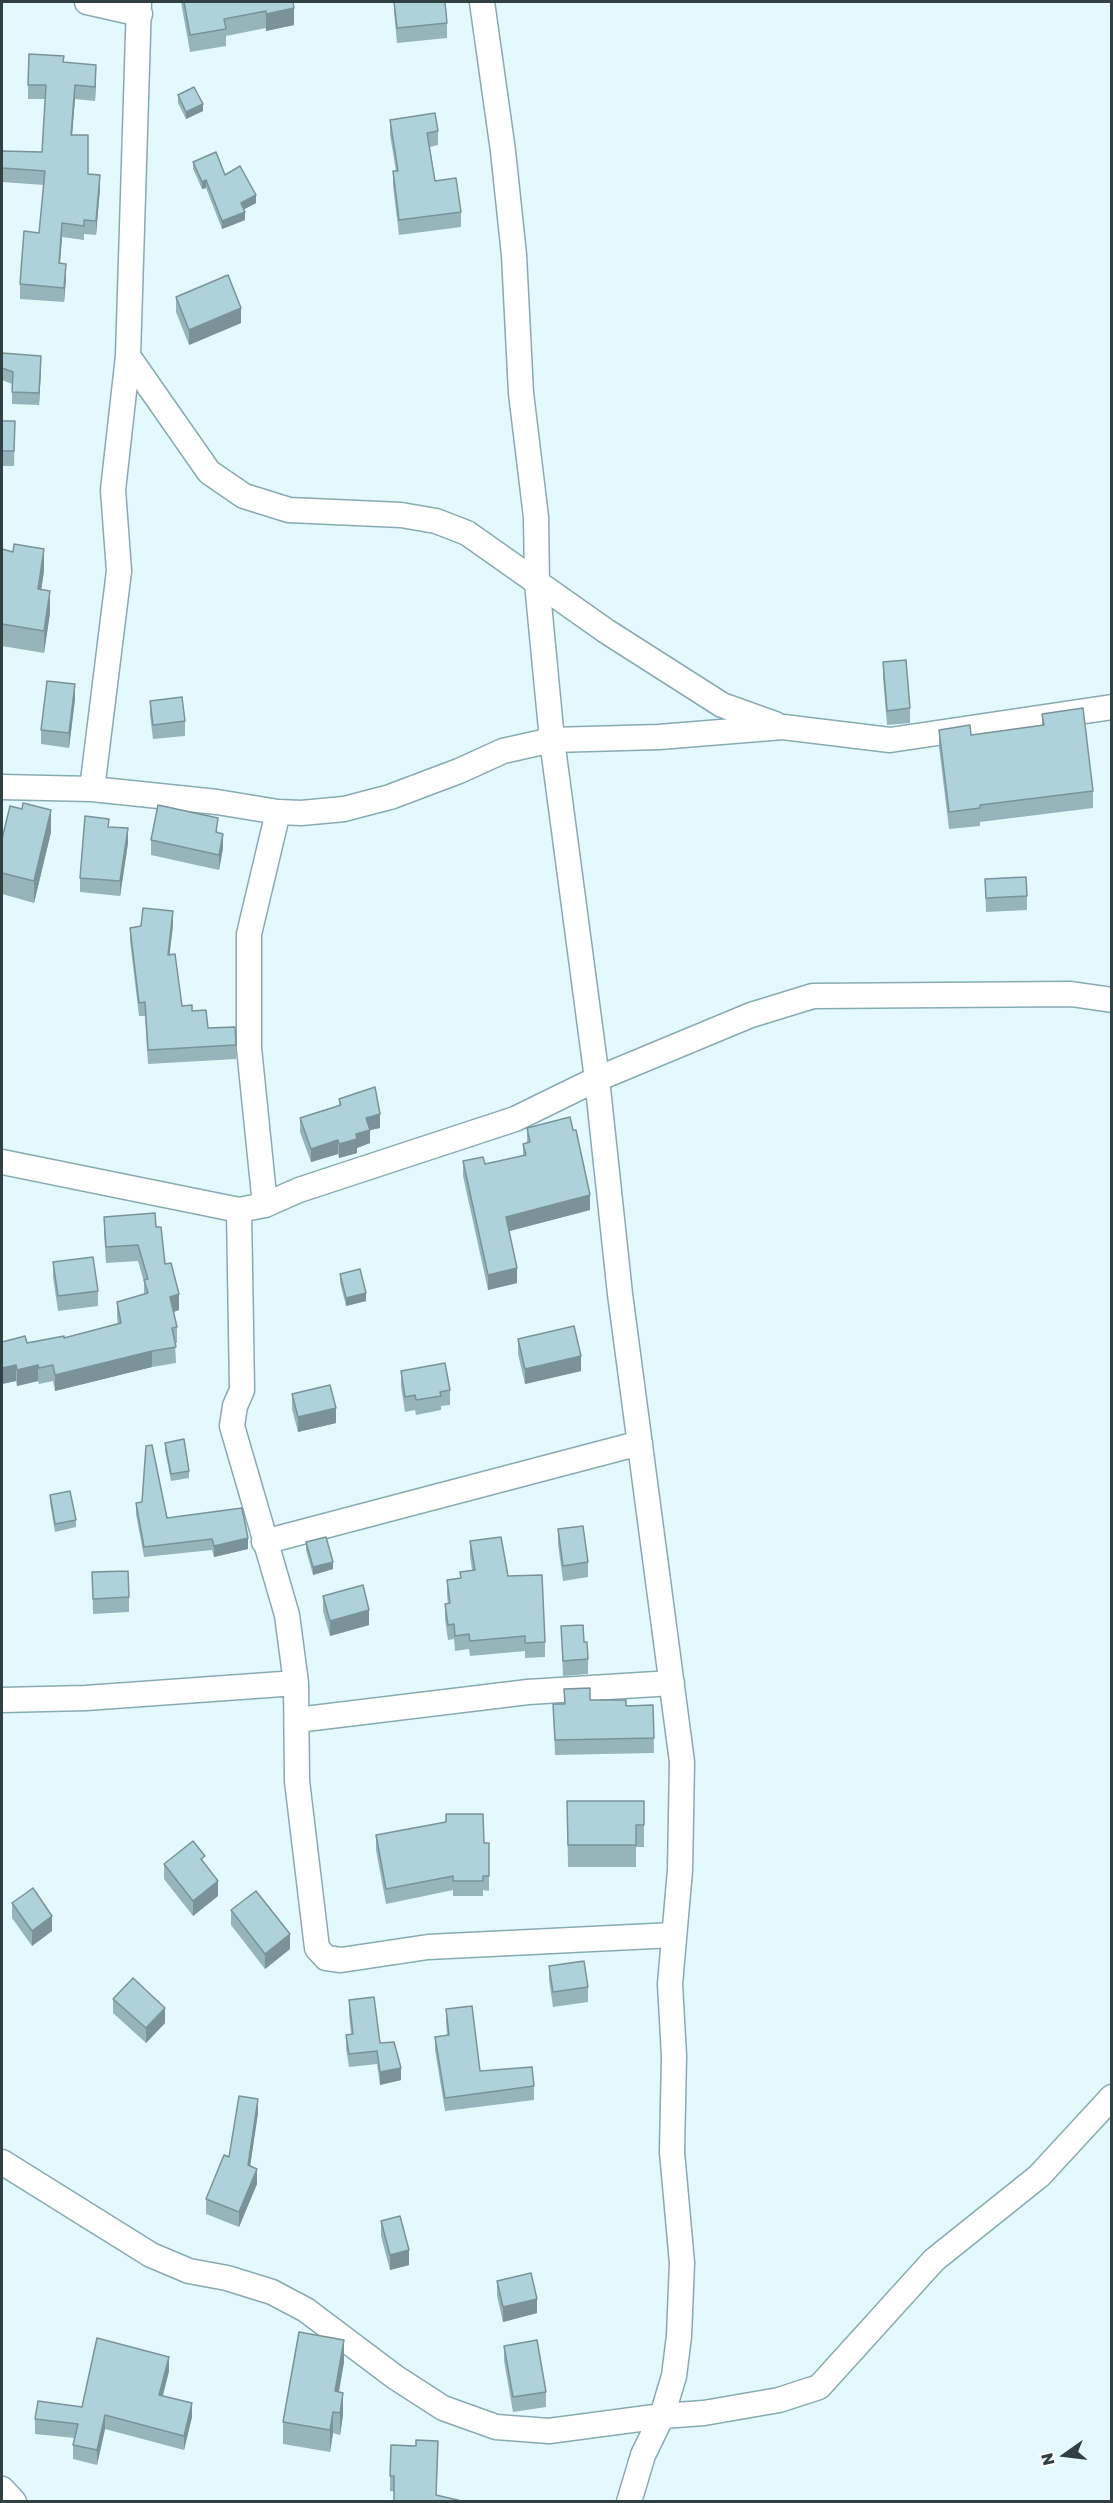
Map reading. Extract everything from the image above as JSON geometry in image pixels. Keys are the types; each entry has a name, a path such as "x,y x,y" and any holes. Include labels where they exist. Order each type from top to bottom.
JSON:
{"street":[{"path":"87,2 139,8 128,356 113,490 119,571 92,789"},
{"path":"482,2 504,151 514,255 520,393 536,517 537,583 552,740 597,1079 620,1294 682,1762 681,1870 670,1984 674,2056 672,2152 682,2263 679,2337 674,2376 662,2416 643,2455 629,2502"},
{"path":"128,356 209,472 244,496 289,510 401,515 436,521 466,533 606,631 722,705 783,727"},
{"path":"2,788 92,789 301,813 344,809 390,797 459,771 503,751 552,740 659,737 783,727 890,740 1112,707"},
{"path":"266,1205 249,1048 249,934 278,812"},
{"path":"2,1162 239,1210 266,1205 299,1190 515,1119 597,1079 751,1015 813,996 1060,994 1112,1000"},
{"path":"239,1210 242,1390 235,1406 232,1426 287,1615 296,1683 297,1781 317,1948 327,1958 341,1960 429,1947 674,1935"},
{"path":"264,1542 640,1443"},
{"path":"2,1700 87,1698 296,1683"},
{"path":"297,1720 528,1692 672,1683"},
{"path":"2,2162 151,2255 189,2271 227,2278 272,2292 306,2310 395,2377 443,2408 496,2427 549,2431 662,2416 704,2413 779,2400 819,2387 934,2260 1039,2176 1112,2097"},
{"path":"2,2489 14,2502"}],"building":[{"path":"184,2 293,2 294,8 224,19 226,29 190,35"},
{"path":"394,2 445,2 447,23 397,28"},
{"path":"29,54 64,56 63,62 96,65 95,87 75,85 71,135 88,135 88,174 100,175 96,221 84,220 84,226 62,223 59,263 66,264 64,288 20,284 24,231 39,233 45,171 2,168 2,151 42,152 46,85 28,85"},
{"path":"194,87 203,104 186,112 178,95"},
{"path":"435,113 438,131 427,133 435,181 456,178 461,212 399,220 393,171 398,171 390,120"},
{"path":"216,152 225,175 240,166 256,195 241,203 245,212 222,221 206,180 202,182 193,162"},
{"path":"228,275 241,308 189,330 176,297"},
{"path":"2,353 41,356 39,393 12,392 13,372 2,368"},
{"path":"2,421 15,421 14,451 2,451"},
{"path":"14,544 44,549 38,589 50,591 44,631 2,624 2,549 13,552"},
{"path":"906,660 910,708 887,711 883,662"},
{"path":"47,681 75,684 69,733 41,730"},
{"path":"182,697 185,721 153,725 150,701"},
{"path":"1083,708 1093,791 980,805 980,808 949,812 939,730 970,725 971,735 1044,725 1042,714"},
{"path":"23,803 51,810 34,881 2,873 2,839 10,806 22,809"},
{"path":"158,805 218,818 216,832 223,834 219,855 151,840"},
{"path":"85,816 109,819 108,827 128,828 120,881 80,878"},
{"path":"1026,877 1027,896 986,898 985,879"},
{"path":"143,908 173,911 168,955 175,954 182,1006 192,1005 192,1011 206,1010 208,1028 235,1027 236,1045 148,1050 145,1002 139,1003 130,928 141,926"},
{"path":"375,1087 380,1114 366,1118 370,1130 356,1134 357,1139 339,1144 338,1140 311,1149 300,1118 341,1105 339,1099"},
{"path":"570,1117 573,1130 576,1130 590,1195 506,1217 517,1268 488,1275 463,1161 483,1157 485,1164 526,1155 523,1144 530,1142 527,1128"},
{"path":"155,1213 156,1227 161,1227 165,1264 171,1263 179,1294 170,1297 177,1327 172,1328 176,1347 55,1375 53,1365 39,1368 38,1365 17,1370 16,1365 2,1368 2,1342 25,1336 27,1343 64,1336 64,1338 121,1323 117,1302 148,1293 144,1280 148,1279 138,1245 106,1247 104,1217"},
{"path":"93,1257 98,1291 58,1296 53,1262"},
{"path":"360,1269 366,1293 346,1298 340,1274"},
{"path":"574,1326 581,1356 525,1369 518,1339"},
{"path":"445,1363 450,1390 440,1392 441,1396 416,1400 415,1395 405,1397 401,1371"},
{"path":"330,1385 336,1408 298,1417 292,1394"},
{"path":"184,1439 189,1471 171,1474 165,1443"},
{"path":"152,1445 167,1518 242,1508 248,1538 214,1546 212,1539 144,1547 136,1503 142,1502 146,1446"},
{"path":"70,1491 76,1520 55,1524 50,1495"},
{"path":"583,1526 588,1562 563,1566 558,1529"},
{"path":"326,1537 333,1562 313,1567 306,1542"},
{"path":"501,1537 508,1576 542,1575 545,1642 525,1643 525,1636 470,1641 469,1634 455,1636 454,1624 448,1625 445,1604 450,1603 447,1580 461,1578 460,1572 475,1570 470,1541"},
{"path":"128,1571 129,1597 93,1599 92,1572"},
{"path":"363,1585 369,1610 330,1621 323,1596"},
{"path":"583,1625 588,1659 563,1661 561,1626"},
{"path":"590,1688 590,1700 626,1700 626,1706 653,1705 654,1738 555,1740 553,1704 565,1704 564,1689"},
{"path":"567,1801 644,1801 644,1825 636,1825 636,1845 568,1845"},
{"path":"446,1814 483,1814 484,1843 489,1843 489,1876 483,1876 483,1881 453,1881 453,1876 386,1889 376,1835 446,1822"},
{"path":"193,1841 205,1856 201,1859 218,1881 193,1901 164,1864"},
{"path":"33,1888 52,1916 32,1931 12,1903"},
{"path":"256,1891 290,1934 265,1954 231,1910"},
{"path":"584,1961 588,1987 553,1992 549,1966"},
{"path":"133,1978 165,2008 146,2028 113,1999"},
{"path":"374,1997 380,2043 394,2042 401,2068 380,2072 377,2051 349,2054 346,2035 353,2034 349,2000"},
{"path":"472,2006 480,2071 532,2067 534,2086 445,2098 435,2037 449,2035 446,2009"},
{"path":"239,2096 258,2099 248,2165 257,2169 239,2212 206,2199 224,2155 229,2157"},
{"path":"400,2216 409,2250 390,2255 381,2221"},
{"path":"531,2273 537,2299 503,2307 497,2281"},
{"path":"299,2332 344,2340 335,2391 343,2393 340,2413 333,2412 330,2430 283,2422"},
{"path":"97,2338 169,2357 159,2395 192,2403 184,2436 105,2415 97,2450 73,2445 78,2424 35,2419 38,2401 82,2407"},
{"path":"537,2340 546,2392 513,2397 504,2346"},
{"path":"416,2440 438,2441 436,2495 466,2502 394,2502 394,2476 390,2476 391,2445 416,2446"}]}
